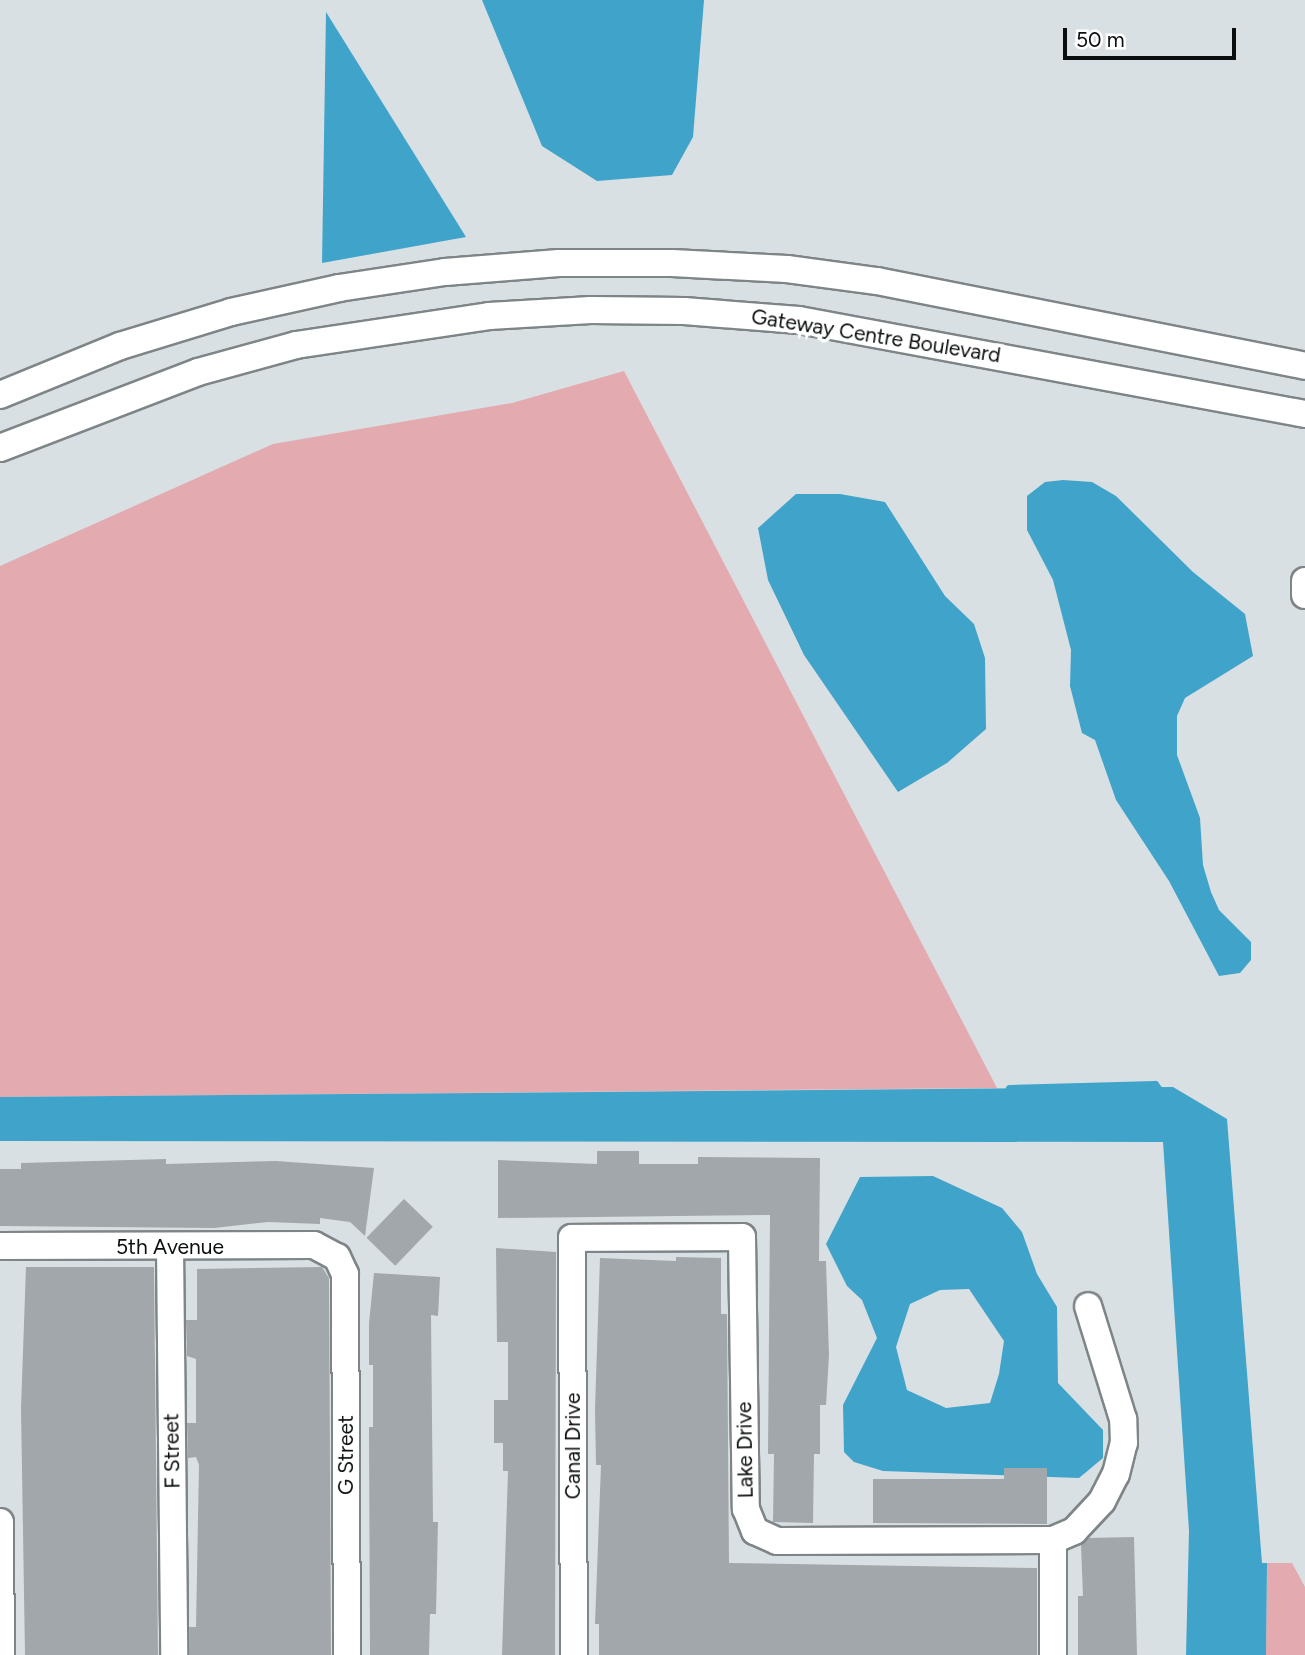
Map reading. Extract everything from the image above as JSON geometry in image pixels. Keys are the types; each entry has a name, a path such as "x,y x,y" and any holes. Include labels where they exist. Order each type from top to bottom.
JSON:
{"street":[{"path":"0,394 120,346 231,312 431,274 559,263 711,265 877,281 1305,366"},
{"name":"Gateway Centre Boulevard","path":"0,448 186,376 296,345 489,316 591,310 684,311 799,320 1305,414"},
{"path":"1305,581 1305,594"},
{"name":"Lake Drive","path":"572,1238 741,1237 746,1509 755,1531 777,1541 1053,1540"},
{"name":"Canal Drive","path":"572,1238 574,1655"},
{"name":"5th Avenue","path":"0,1246 314,1245 337,1256"},
{"name":"F Street","path":"170,1247 174,1655"},
{"name":"G Street","path":"337,1256 345,1274 346,1655"},
{"path":"1053,1655 1053,1540 1074,1531 1102,1501 1116,1474 1124,1443 1124,1419 1088,1306"},
{"path":"0,1522 1,1655"}],"shaded area":[{"path":"624,371 997,1088 0,1097 0,566 273,444 512,403"},
{"path":"1267,1563 1292,1563 1305,1587 1305,1655 1266,1655"}],"water":[{"path":"482,0 704,0 693,137 672,175 597,181 542,146"},
{"path":"326,12 466,237 322,263"},
{"path":"1045,482 1092,482 1116,496 1193,572 1245,614 1253,656 1185,698 1177,716 1177,755 1200,818 1203,865 1211,892 1219,910 1251,942 1251,960 1240,973 1219,976 1169,881 1116,800 1095,740 1082,733 1070,686 1071,650 1053,580 1027,530 1027,496"},
{"path":"796,494 840,494 885,502 945,596 974,624 985,658 986,729 947,763 898,792 804,655 768,580 758,528"},
{"path":"1173,1087 1227,1119 1262,1563 1267,1563 1266,1655 1186,1655 1189,1531 1163,1142 0,1141 0,1097"},
{"path":"933,1176 1002,1208 1022,1232 1037,1274 1057,1307 1058,1383 1103,1430 1103,1458 1079,1478 883,1471 854,1462 844,1452 843,1405 877,1338 862,1300 847,1286 826,1244 860,1177","holes":["969,1289 1004,1341 999,1374 990,1403 946,1408 907,1390 896,1347 910,1304 940,1290"]}],"building":[{"path":"597,1151 639,1151 639,1164 698,1164 698,1157 820,1158 819,1261 826,1261 829,1355 826,1405 820,1405 820,1454 814,1454 813,1523 773,1522 774,1454 768,1454 770,1215 498,1218 498,1160 597,1164"},
{"path":"166,1159 166,1164 276,1161 374,1168 365,1236 350,1222 320,1218 320,1224 268,1222 214,1228 0,1226 0,1169 21,1169 21,1163"},
{"path":"404,1199 433,1227 395,1266 366,1238"},
{"path":"496,1248 556,1252 555,1655 502,1655 508,1471 503,1471 503,1443 494,1443 494,1400 508,1400 508,1342 497,1342"},
{"path":"676,1257 721,1258 721,1314 727,1314 729,1563 1037,1568 1037,1655 599,1655 599,1624 595,1624 601,1465 596,1465 595,1409 600,1258 676,1261"},
{"path":"26,1267 154,1267 158,1655 25,1655 21,1408"},
{"path":"322,1267 329,1278 331,1655 190,1655 189,1627 196,1627 199,1465 196,1457 188,1458 187,1423 196,1423 196,1359 187,1356 186,1320 197,1320 197,1269"},
{"path":"374,1273 440,1277 438,1316 431,1315 433,1522 438,1522 436,1614 430,1614 429,1655 370,1655 369,1427 373,1427 373,1365 369,1365 369,1323"},
{"path":"1004,1468 1047,1468 1047,1524 873,1523 873,1479 1004,1479"},
{"path":"1134,1537 1137,1655 1078,1655 1078,1596 1083,1596 1081,1545 1089,1538"}],"waterway":[{"path":"1009,1088 1155,1084 1161,1092"}]}
